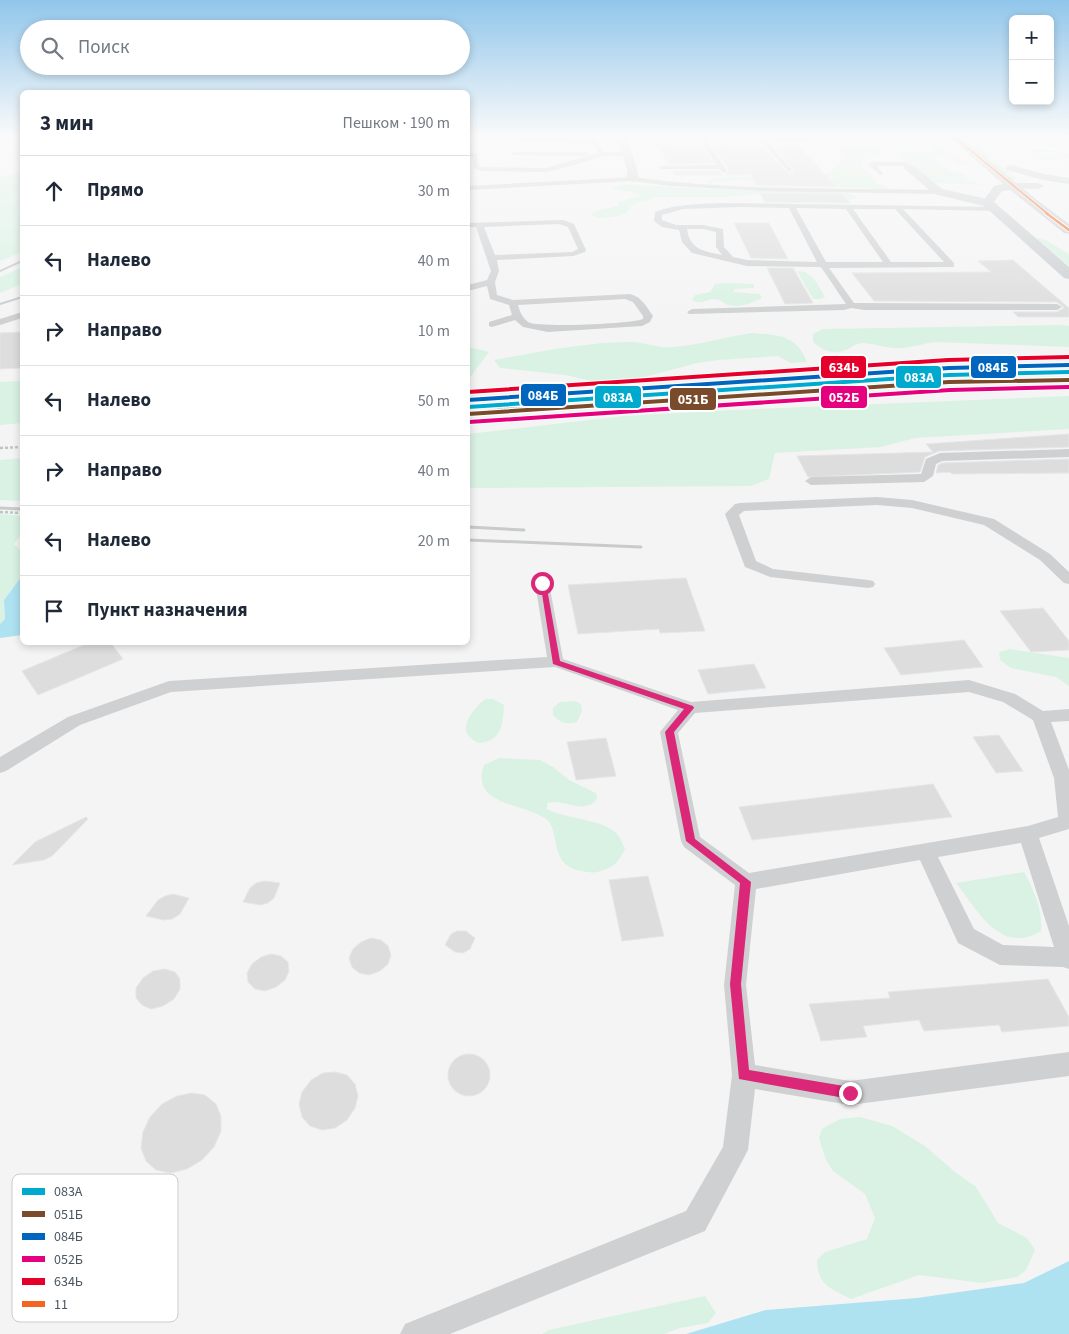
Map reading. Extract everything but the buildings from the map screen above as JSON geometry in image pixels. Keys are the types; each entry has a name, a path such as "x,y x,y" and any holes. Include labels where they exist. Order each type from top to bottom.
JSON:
{"main road":[{"path":"994,198 991,206 1007,218 1045,237 1034,235 1025,238"},
{"path":"1028,198 1069,230"},
{"path":"1007,218 1025,238 1069,275"}],"street":[{"path":"962,198 991,206"}],"lane":[{"path":"790,206 823,265 851,305"},
{"path":"897,208 951,265 823,265 757,263 730,259 695,251 688,246 684,239 683,229 665,225 658,221 658,214 664,210 690,207 897,208 991,206"},
{"path":"848,207 889,265"},
{"path":"470,225 560,222 570,226 582,250 573,254 492,258"},
{"path":"479,225 495,270 491,282 493,297 512,303 634,297 648,316 647,320 642,323 548,329 526,325 517,316 512,303"},
{"path":"677,227 703,227 720,231 720,247 730,259"},
{"path":"470,287 491,282"},
{"path":"692,312 748,312 844,307 851,305 864,307 1057,307"},
{"path":"0,322 20,316"},
{"path":"492,324 517,316"},
{"path":"811,481 924,478 929,473 930,462 940,457 1069,453"},
{"path":"868,584 770,574 750,564 732,514 740,507 877,500 912,504 989,522 1045,557 1069,580"},
{"path":"542,583 556,662"},
{"path":"0,766 74,721 169,687 556,662 690,708 969,686 1009,698 1040,717 1069,715"},
{"path":"690,708 669,732 691,841 746,882 925,850 1028,834 1068,822 1063,778 1040,717"},
{"path":"925,850 966,936 1000,955 1069,958 1028,834"},
{"path":"415,1334 647,1239 696,1221 735,1150 744,1075 735,984 746,882"},
{"path":"744,1075 850,1093 1069,1064"}],"path":[{"path":"470,414 506,408 943,384 1069,380"},
{"path":"0,448 20,446"},
{"path":"0,512 20,513"}],"green space":[{"path":"0,198 20,198 20,253 0,261"},
{"path":"632,198 651,198 636,203 627,213 618,216 604,218 591,215 595,211 618,206 618,202"},
{"path":"822,198 857,198 847,200"},
{"path":"1035,238 1044,239 1069,254 1069,266"},
{"path":"20,268 20,285 0,293 0,277"},
{"path":"797,271 811,276 825,297 813,299"},
{"path":"715,284 754,284 754,288 735,289 733,292 760,294 762,298 737,306 728,305 716,299 701,302 692,300 695,295 710,292"},
{"path":"1069,326 1069,347 935,342 898,348 862,343 843,351 834,352 820,348 813,342 813,334 823,329"},
{"path":"752,333 778,336 792,341 803,353 807,362 791,363 778,356 719,360 697,363 637,379 596,382 565,375 500,368 494,360 562,348 614,342 641,343 662,347 683,346"},
{"path":"470,348 489,352 470,377"},
{"path":"20,381 20,423 0,425 0,382"},
{"path":"1069,396 1069,429 915,438 881,447 775,453 769,479 751,486 470,488 470,434 624,416"},
{"path":"20,458 20,501 0,500 0,460"},
{"path":"0,514 20,516 20,536 14,544 20,550 20,579 4,600 5,619 0,624"},
{"path":"1010,649 1069,658 1069,686 1056,677 1011,668 1000,660 999,652"},
{"path":"486,699 493,699 504,705 503,719 496,736 486,742 478,743 468,735 466,725 474,710"},
{"path":"575,701 581,704 582,711 577,722 564,723 553,715 553,708 560,702"},
{"path":"499,758 540,760 553,767 569,780 596,793 597,799 592,804 586,806 554,802 547,803 547,809 612,829 618,835 625,849 620,858 611,867 597,872 571,868 564,863 553,831 546,819 536,813 491,796 484,788 482,778 484,765"},
{"path":"1024,872 1037,901 1041,916 1041,931 1027,937 1014,938 1002,934 992,927 956,883"},
{"path":"860,1117 892,1126 925,1146 976,1187 998,1223 1027,1238 1035,1250 1026,1270 1017,1277 982,1283 919,1275 851,1299 826,1285 820,1276 817,1260 825,1252 867,1239 875,1218 865,1194 833,1171 826,1160 819,1138 822,1129 840,1119"},
{"path":"705,1296 716,1313 708,1323 680,1328 664,1334 542,1334 549,1330"}],"water":[{"path":"20,579 20,635 0,638 0,624 5,619 4,600"},
{"path":"1069,1261 1069,1334 686,1334 766,1310 917,1298 1024,1283"}],"railway":[{"path":"0,271 20,262"},
{"path":"0,304 20,298"},
{"path":"0,508 20,509"},
{"path":"470,527 524,530"},
{"path":"470,540 641,547"}],"transit line":[{"name":"11","path":"1027,198 1069,230"},
{"name":"634Ь","path":"470,392 948,360 1069,357"},
{"name":"084Б","path":"470,400 949,368 1069,365"},
{"name":"083А","path":"470,407 949,375 1069,372"},
{"name":"051Б","path":"470,414 949,382 1069,380"},
{"name":"052Б","path":"470,422 950,390 1069,387"}],"route":[{"path":"542,583 556,662 690,708 669,732 691,841 746,882 735,984 744,1075 850,1093"}]}
